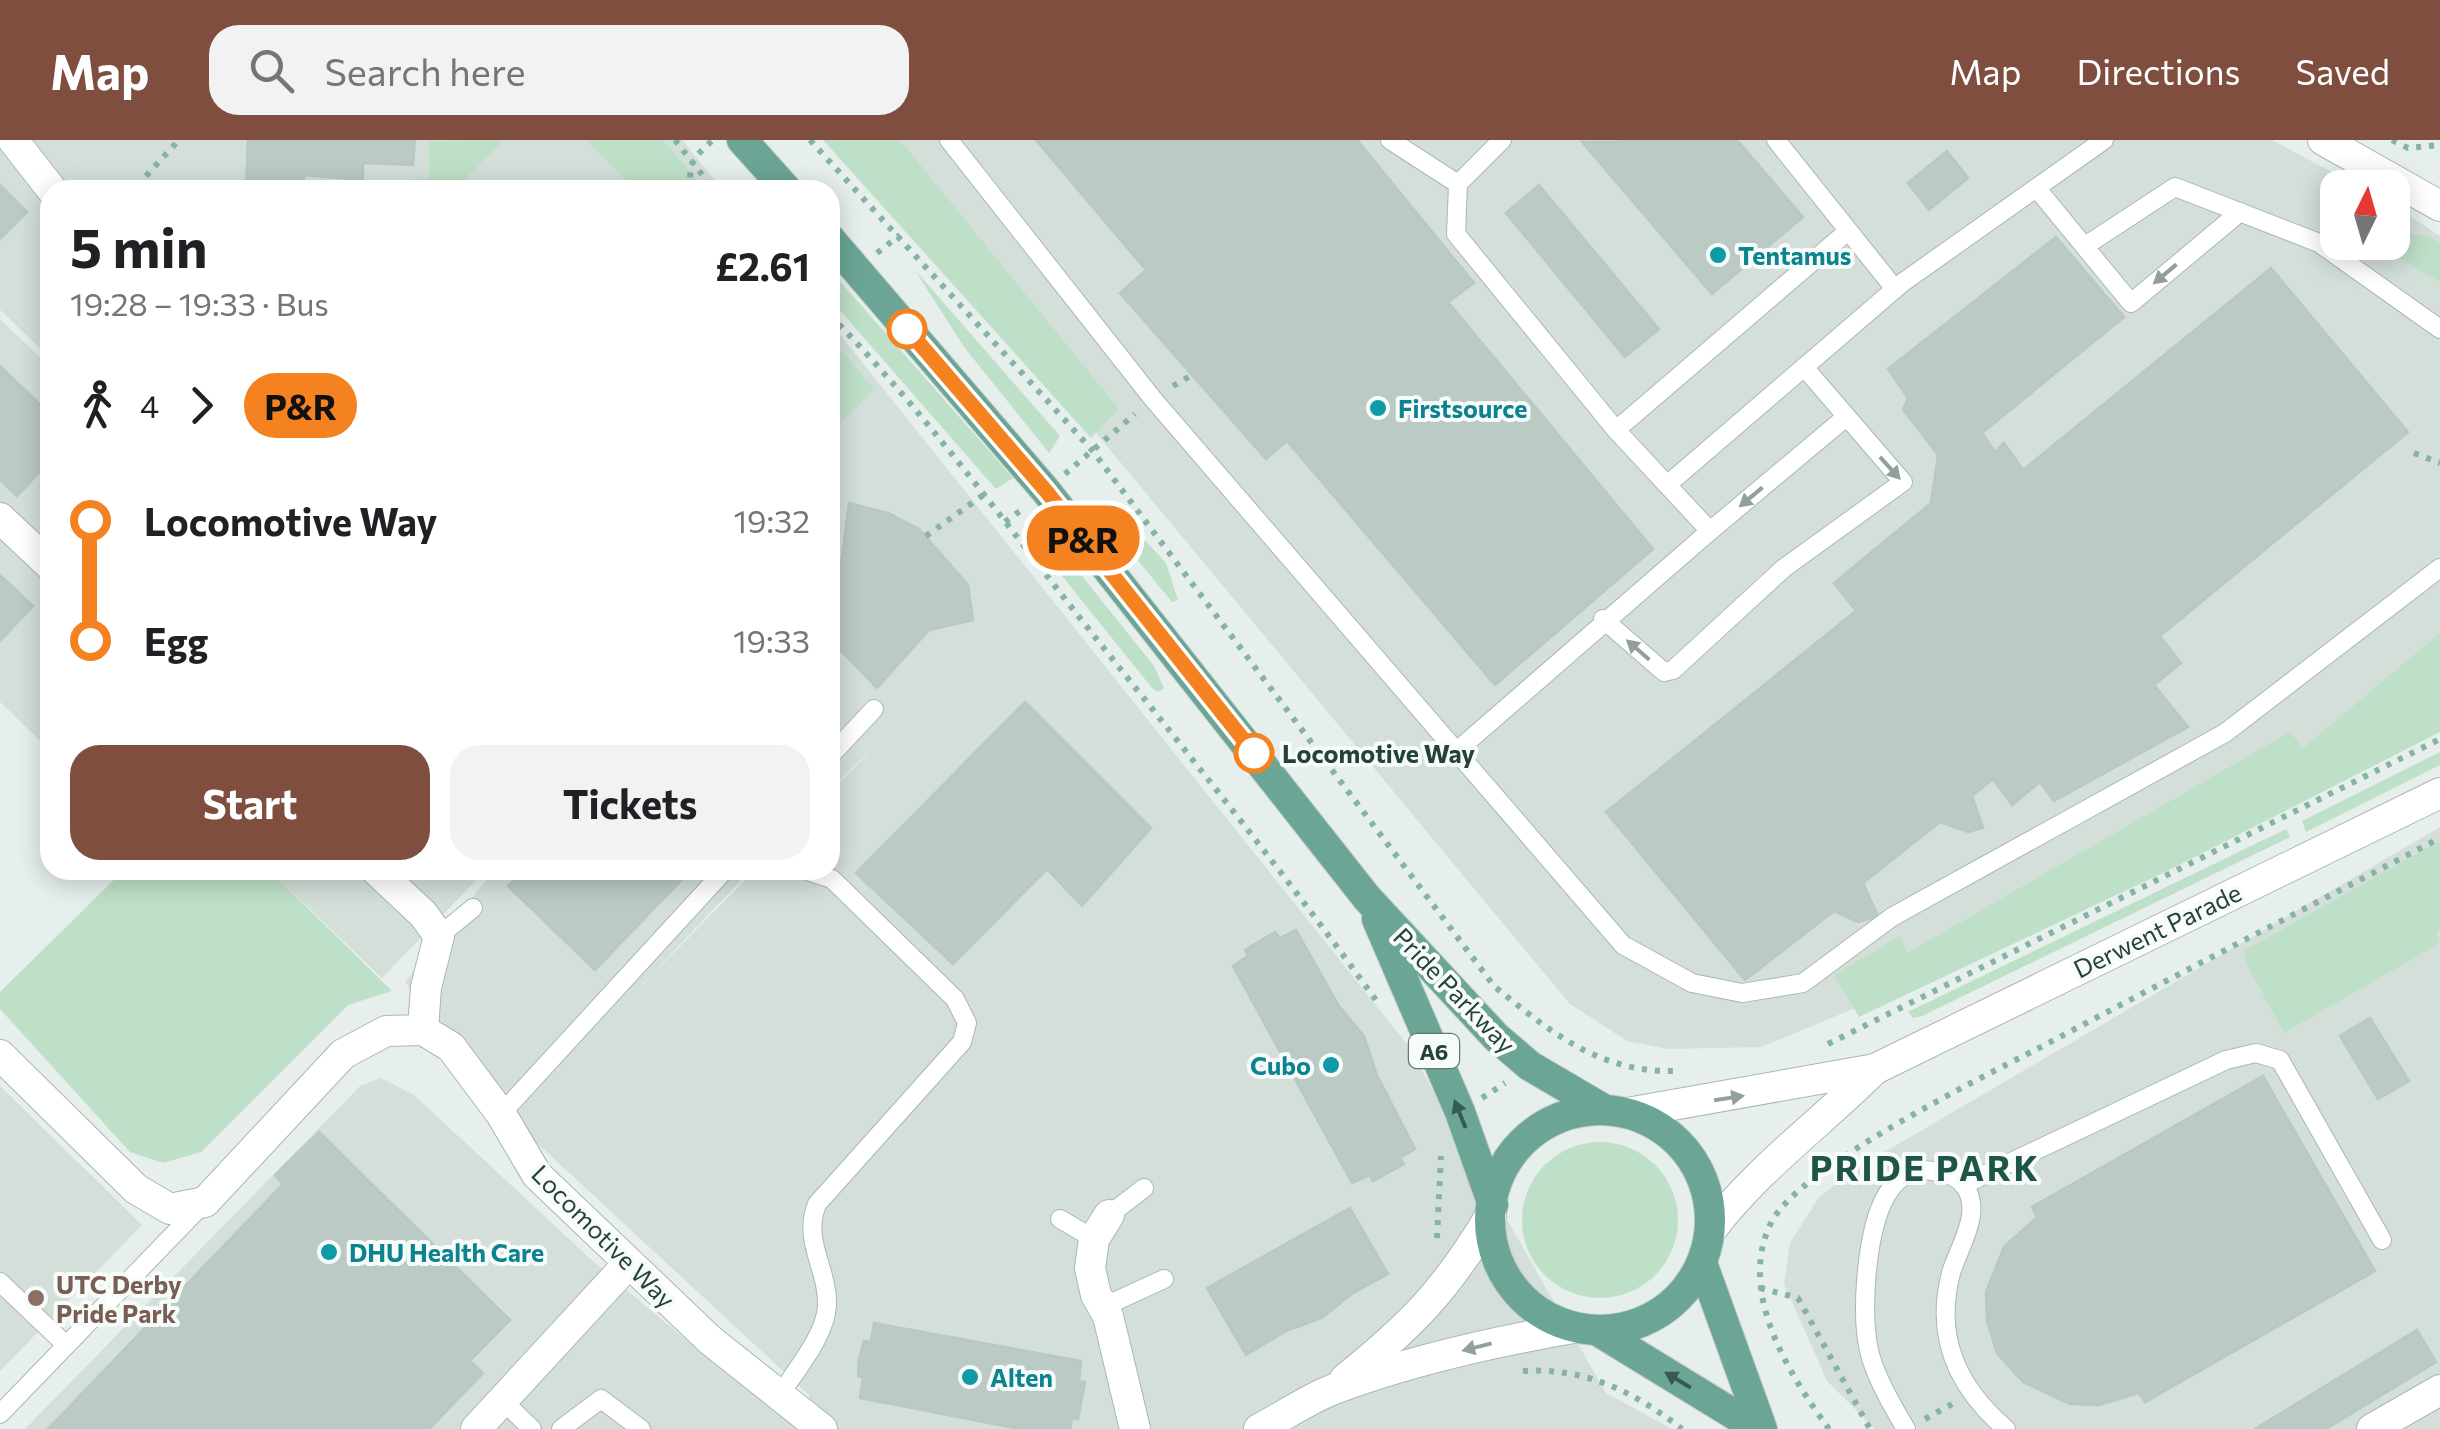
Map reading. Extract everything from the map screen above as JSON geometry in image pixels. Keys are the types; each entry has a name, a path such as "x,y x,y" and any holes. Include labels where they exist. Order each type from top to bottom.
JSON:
{"main road":[{"path":"742,140 778,180"},
{"name":"Pride Parkway","path":"840,251 1046,491 1368,898 1480,1021 1530,1066 1600,1107"},
{"name":"Pride Parkway","path":"1368,898 1460,1112 1492,1210"},
{"name":"A6","path":"1585,1330 1638,1323 1662,1310 1683,1292 1702,1263 1711,1230 1707,1191 1692,1158 1674,1137 1633,1112 1600,1107 1558,1117 1534,1131 1508,1159 1492,1210 1497,1259 1509,1283 1537,1311 1585,1330 1760,1429"},
{"name":"A6","path":"1702,1263 1760,1429"}],"street":[{"path":"14,140 44,180"},
{"path":"2322,140 2440,206"},
{"path":"0,518 40,556"},
{"name":"Derwent Parade","path":"1633,1112 1875,1070 2440,793"},
{"path":"0,1055 136,1189 170,1209 205,1202 343,1054 386,1031 423,1030 426,987 439,936 423,914 387,880"},
{"name":"Locomotive Way","path":"423,1030 450,1047 501,1114 537,1175 628,1264 778,1398 822,1429"},
{"name":"Derwent Parade","path":"1711,1230 1765,1165 1830,1114 1875,1070"},
{"path":"1331,1390 1428,1309 1456,1274 1492,1210"},
{"path":"1101,1227 1090,1268 1135,1429"},
{"path":"476,1429 628,1264"},
{"path":"1259,1429 1331,1390 1442,1356 1585,1330"},
{"path":"2372,1429 2440,1390"}],"lane":[{"path":"949,140 1152,398 1459,749 1623,945 1692,983 1742,993 1803,984 1892,917 2225,733 2440,568"},
{"path":"1390,140 1458,184"},
{"path":"1502,140 1458,184 1456,234 1616,430 1710,531"},
{"path":"1776,140 1895,289"},
{"path":"1667,485 1895,289 2104,140"},
{"path":"2085,246 2175,187 2319,243 2440,329"},
{"path":"2038,190 2131,303 2240,212"},
{"path":"1616,430 1848,231"},
{"path":"1604,620 1664,672 1673,670 1784,568 1903,482 1804,368"},
{"path":"1459,749 1604,620 1846,417"},
{"path":"840,745 874,709"},
{"path":"501,1114 716,880"},
{"path":"778,1398 821,1326 827,1306 810,1237 817,1204 962,1042 967,1022 956,999 834,880"},
{"path":"439,936 474,908"},
{"path":"1964,1185 2226,1060 2256,1053 2280,1060 2382,1240"},
{"path":"1914,1425 1870,1357 1865,1323 1873,1241 1883,1201 1894,1183 1914,1169 1945,1173 1964,1185 1970,1204 1967,1234 1950,1274 1946,1322 1953,1357 1970,1395 2006,1429"},
{"path":"1060,1219 1101,1227 1144,1188"},
{"path":"0,1414 205,1202"},
{"path":"1103,1307 1164,1279"},
{"path":"0,1282 66,1345"},
{"path":"561,1429 601,1400 641,1429"},
{"path":"502,1401 532,1429"}],"path":[{"path":"146,176 179,140"},
{"path":"675,140 706,180"},
{"path":"690,180 691,160 712,140"},
{"path":"810,140 1092,450 1494,986 1565,1044 1646,1072 1680,1071"},
{"path":"2392,140 2408,148 2440,146"},
{"path":"840,325 878,364 986,492 1315,915 1388,1017"},
{"path":"1006,522 1152,398 1192,375"},
{"path":"2414,453 2440,463"},
{"path":"926,536 986,492"},
{"path":"1816,1048 2440,739"},
{"path":"1828,1429 1761,1305 1759,1261 1773,1219 1806,1187 1892,1126 2440,838"},
{"path":"1434,1245 1440,1230 1442,1162 1434,1128 1565,1044"},
{"path":"1760,1288 1798,1298 1870,1429"},
{"path":"1517,1372 1562,1372 1604,1383 1657,1410 1682,1429"},
{"path":"1914,1425 1970,1395"}],"shaded area":[{"path":"0,140 682,140 715,180 40,180 40,348 0,310"},
{"path":"853,140 2272,140 2328,170 2320,170 2320,260 2410,260 2410,216 2440,236 2440,717 2018,941 1761,1047 1668,1049 1627,1041 1569,1003"},
{"path":"0,319 40,357 40,740 0,702"},
{"path":"840,335 1406,1043 1606,1393 1672,1429 25,1429 360,1086 381,1078 414,1095 595,1263 711,1361 794,1423 810,1396 511,1119 405,982 486,880 741,880 632,995 745,880 840,880 840,783 879,742 840,780"},
{"path":"2440,827 2440,1429 1875,1429 1827,1381 1784,1284 1790,1243 1819,1197 1859,1167"},
{"path":"279,880 476,880 382,978"},
{"name":"UTC Derby Pride Park","path":"0,1086 142,1225 0,1371"}],"green space":[{"path":"504,140 464,180 402,180 429,179 429,141"},
{"path":"587,140 663,140 697,180 626,180"},
{"path":"823,140 900,140 1119,409 1091,438"},
{"path":"2410,234 2430,236 2440,243 2440,282 2402,260 2410,260"},
{"path":"915,270 1060,436 1049,453 964,347"},
{"path":"840,281 1013,478 996,489 840,310"},
{"path":"840,349 874,389 840,424"},
{"path":"1119,512 1166,563 1178,600 1172,602 1099,513"},
{"path":"1050,536 1154,666 1164,688 1158,692 1152,688 1038,546"},
{"path":"2440,633 2440,732 2167,871 1859,1017 1834,975 1900,936 1907,953 2290,732 2303,748"},
{"path":"2440,752 2440,765 2306,832 2302,821"},
{"path":"2286,829 2290,837 1922,1016 1913,1018 1908,1012"},
{"path":"2440,841 2440,929 2436,932 2440,943 2284,1033 2246,963 2245,950"},
{"path":"114,880 279,880 392,991 348,1005 201,1152 163,1163 130,1152 0,1009 0,992"},
{"path":"1600,1142 1630,1148 1655,1165 1672,1190 1678,1220 1672,1250 1655,1275 1630,1292 1600,1298 1570,1292 1545,1275 1528,1250 1522,1220 1528,1190 1545,1165 1570,1148"}],"building":[{"path":"248,140 415,140 413,165 363,163 363,180 304,175 304,180 246,180"},
{"name":"Firstsource","path":"1036,140 1357,140 1474,283 1448,302 1653,549 1495,685 1287,441 1266,459 1120,293 1146,270"},
{"name":"Tentamus","path":"1737,140 1803,217 1712,294 1582,142"},
{"path":"1947,151 1968,178 1929,210 1908,183"},
{"path":"0,185 27,212 0,239"},
{"path":"1539,185 1659,329 1625,357 1506,213"},
{"path":"2056,237 2124,317 1982,433 1995,452 2004,443 2023,470 2271,268 2408,432 2160,636 2181,663 2154,685 2188,727 2054,801 2040,782 2012,805 1993,779 1972,796 1983,828 1968,832 1940,822 1863,883 1878,916 1858,922 1834,911 1745,980 1606,812 1856,611 1834,583 1931,503 1938,455 1903,409 1908,398 1888,369"},
{"path":"0,366 40,404 40,472 17,496 0,480"},
{"path":"849,503 888,513 919,529 968,585 973,620 929,630 877,688 840,649 841,564"},
{"path":"0,575 33,606 0,641"},
{"path":"1025,702 1151,828 1082,906 1047,869 953,964 856,873"},
{"path":"514,880 681,880 595,970 508,886"},
{"name":"Cubo","path":"1296,930 1339,1006 1364,1036 1377,1075 1415,1149 1400,1158 1404,1164 1373,1181 1370,1175 1352,1183 1233,966 1248,956 1245,950 1275,932 1280,938"},
{"path":"2370,1018 2409,1081 2378,1099 2340,1036"},
{"path":"2263,1076 2375,1271 2145,1402 2139,1393 2099,1405 2070,1404 2023,1382 1997,1353 1987,1321 1986,1292 2004,1247 2037,1217 2032,1207"},
{"name":"DHU Health Care","path":"319,1132 510,1320 470,1361 483,1373 429,1429 48,1429 283,1184 275,1175"},
{"path":"1350,1208 1388,1274 1353,1293 1322,1318 1286,1331 1246,1355 1207,1288"},
{"name":"Alten","path":"874,1323 1081,1361 1079,1381 1085,1382 1078,1419 1072,1418 1070,1429 1020,1429 860,1398 863,1378 858,1376 859,1359 864,1341 871,1342"},
{"path":"2417,1330 2436,1362 2326,1429 2255,1429"}],"bus line":[{"name":"P&R","path":"907,329 1046,491 1254,753"}],"place":[{"name":"Tentamus","path":"1718,255"},
{"name":"Firstsource","path":"1378,408"},
{"name":"Locomotive Way","path":"1254,753"},
{"name":"Cubo","path":"1331,1065"},
{"name":"DHU Health Care","path":"329,1252"},
{"name":"UTC Derby Pride Park","path":"36,1298"},
{"name":"Alten","path":"970,1377"}],"district":[{"name":"PRIDE PARK","path":"1925,1166"}]}
